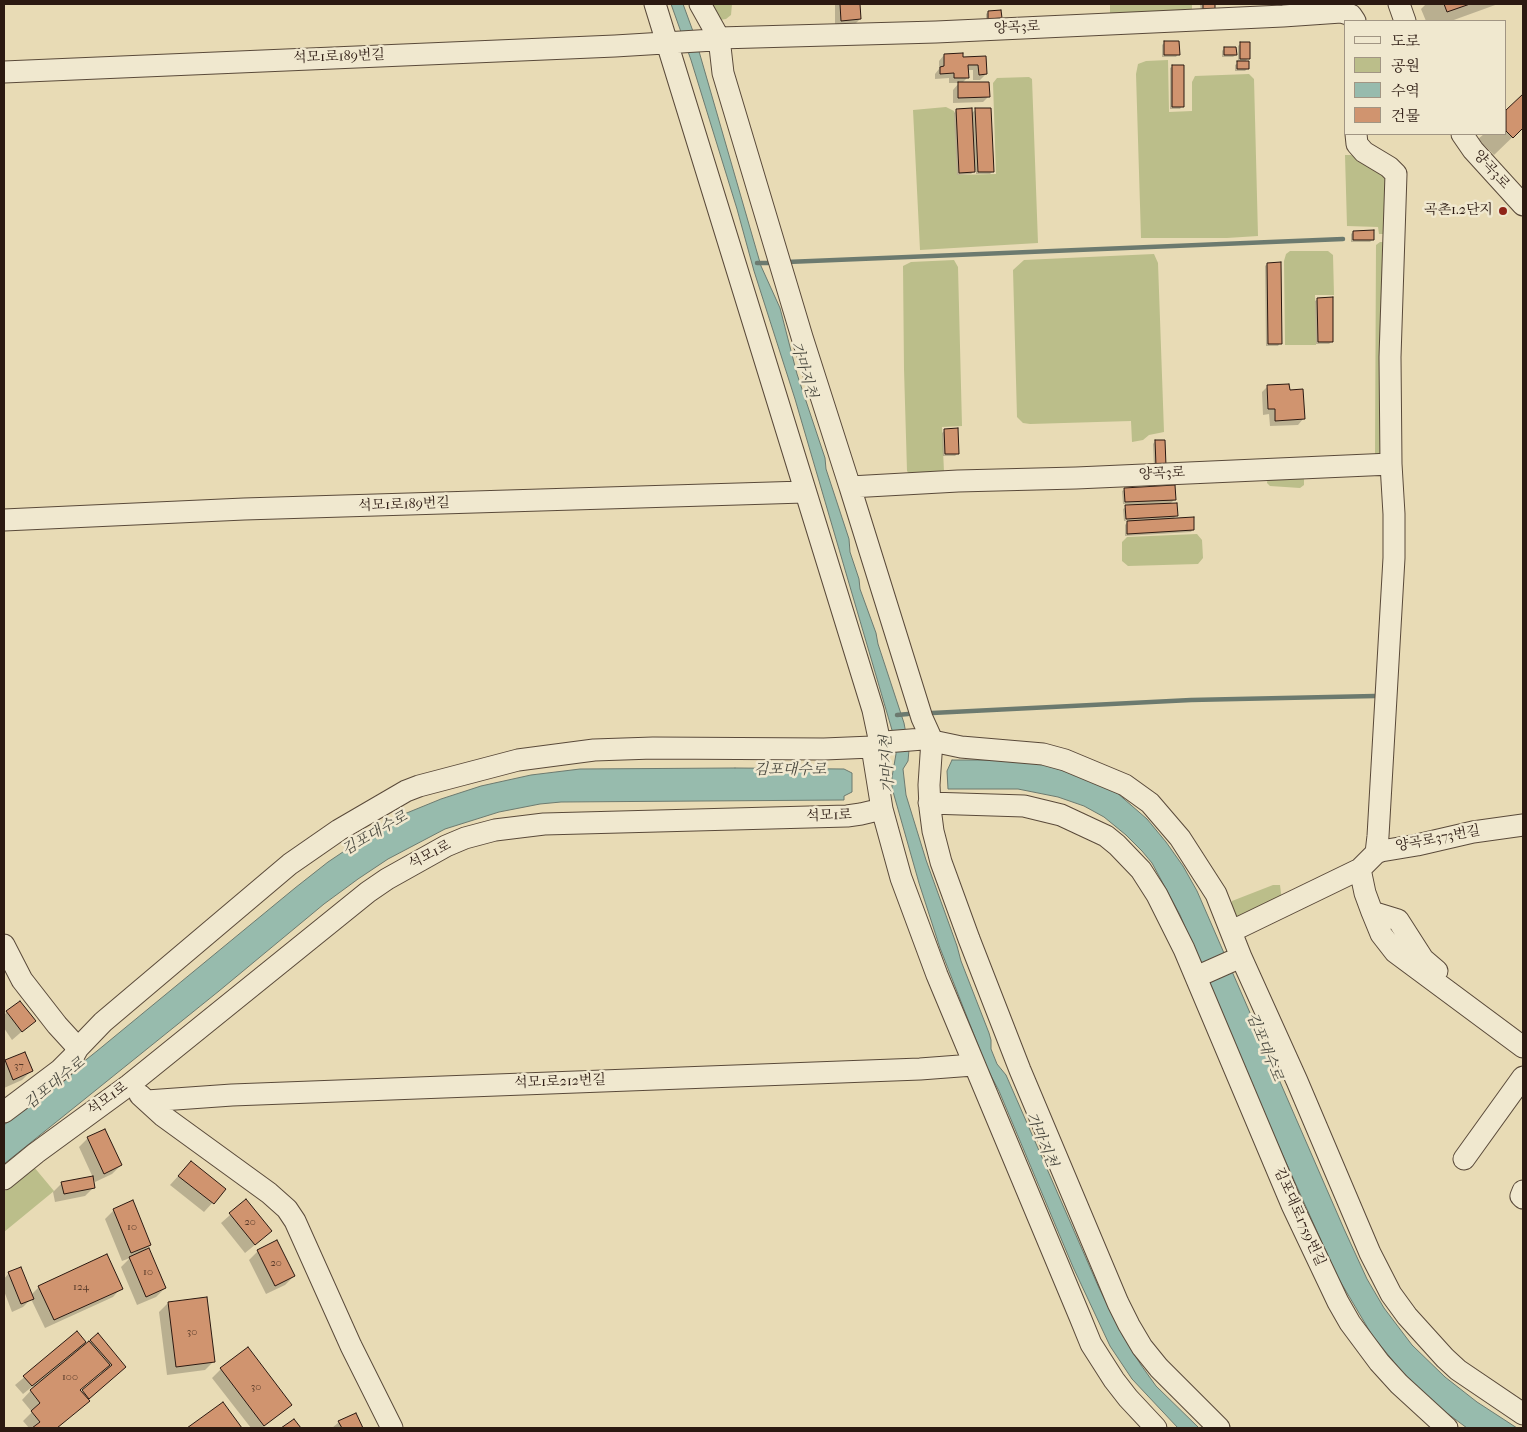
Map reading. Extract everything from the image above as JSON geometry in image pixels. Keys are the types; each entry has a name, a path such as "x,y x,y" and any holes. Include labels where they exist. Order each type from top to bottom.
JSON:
{"street":[{"path":"654,4 670,43 804,492 873,710 879,744 882,810 914,914 973,1065 1091,1344 1114,1380 1156,1428"},
{"path":"700,4 717,39 726,82 802,337 922,718 928,740 930,764 929,803 933,831 957,911 1020,1070 1129,1325 1151,1359 1219,1428"},
{"path":"1399,4 1405,20"},
{"name":"양곡3로","path":"670,43 717,39 936,32 1340,12 1351,15 1355,20"},
{"name":"석모1로189번길","path":"4,72 670,43"},
{"path":"1232,931 1360,869 1376,853 1394,558 1390,357 1396,174 1389,167 1364,152 1357,144 1356,135"},
{"name":"양곡3로","path":"1463,135 1486,165 1523,205"},
{"name":"양곡3로","path":"850,487 1391,464"},
{"name":"석모1로189번길","path":"4,520 254,509 804,492"},
{"path":"4,1112 60,1070 103,1022 290,864 339,830 406,791 419,786 518,760 594,750 653,748 824,749 928,740 961,747 1043,754 1064,760 1125,785 1150,804 1180,838 1216,894 1232,931 1238,958 1297,1081 1370,1253 1391,1294 1407,1316 1458,1370 1523,1414"},
{"name":"김포대로1759번길","path":"929,803 1008,805 1043,810 1078,822 1106,836 1132,859 1149,882 1199,975 1292,1205 1338,1302 1350,1323 1379,1362 1399,1384 1447,1428"},
{"name":"석모1로","path":"4,1179 43,1147 129,1085 368,892 416,861 465,838 496,830 544,824 847,816 882,810"},
{"name":"양곡로373번길","path":"1376,853 1473,832 1523,824"},
{"path":"1360,869 1365,893 1372,912 1382,934 1395,952 1523,1047"},
{"path":"4,945 22,980 78,1048"},
{"path":"1199,975 1238,958"},
{"name":"석모1로212번길","path":"147,1101 232,1095 920,1069 973,1065"},
{"path":"1464,1159 1523,1076"},
{"path":"129,1085 191,1137 269,1193 287,1209 295,1221 351,1346 392,1428"},
{"path":"1523,1191 1523,1198"}],"green space":[{"path":"707,4 732,4 731,15 726,19 720,20"},
{"path":"1110,4 1192,4 1192,11 1110,14"},
{"path":"1168,60 1169,112 1192,111 1192,82 1195,76 1249,74 1254,79 1258,236 1141,238 1136,74 1138,64 1146,61"},
{"path":"1029,77 1032,79 1038,243 920,250 913,110 946,107 954,111 957,175 996,174 993,83 997,78"},
{"path":"1345,155 1351,155 1389,177 1387,234 1379,234 1378,227 1347,226"},
{"path":"1384,242 1386,451 1378,458 1375,454 1376,245"},
{"path":"1290,251 1328,251 1333,255 1334,295 1315,295 1316,345 1285,345 1284,261 1286,254"},
{"path":"1154,254 1158,263 1164,432 1149,435 1143,440 1132,442 1131,421 1023,423 1017,417 1013,270 1024,260"},
{"path":"954,260 958,267 962,426 942,427 944,472 912,477 907,471 903,266 911,262"},
{"path":"1304,473 1304,485 1300,488 1270,486 1267,483 1268,474"},
{"path":"1197,534 1202,540 1203,558 1198,564 1128,566 1122,561 1122,542 1127,537"},
{"path":"1273,885 1280,885 1282,901 1231,920 1232,901"},
{"path":"34,1167 54,1191 4,1232 4,1192"}],"water":[{"path":"671,4 683,4 694,34 761,266 780,308 797,374 849,539 850,552 859,579 860,589 904,723 909,750 908,761 903,769 906,795 961,961 989,1033 991,1049 997,1064 1006,1075 1099,1288 1123,1336 1156,1386 1199,1428 1178,1428 1132,1379 1110,1346 1073,1267 999,1091 987,1068 940,948 892,788 896,754 892,730 795,399 754,271 691,60"},
{"name":"김포대수로","path":"952,760 1001,760 1043,764 1074,774 1116,792 1147,819 1183,866 1197,891 1344,1229 1367,1279 1384,1308 1412,1345 1445,1377 1477,1402 1517,1428 1467,1428 1436,1405 1402,1372 1372,1335 1337,1276 1267,1120 1180,915 1152,863 1142,851 1104,817 1084,806 1058,797 1018,789 948,789 947,771"},
{"name":"김포대수로","path":"580,769 844,769 852,773 852,792 844,796 844,800 561,802 499,812 445,829 388,859 324,904 4,1164 4,1125 295,888 328,862 392,819 441,799 481,786 531,775"}],"building":[{"path":"840,4 860,4 861,19 841,21"},
{"path":"1203,4 1215,4 1215,9 1203,9"},
{"path":"1444,4 1470,4 1447,12"},
{"path":"1001,10 1002,18 988,19 988,11"},
{"path":"1164,41 1179,41 1180,55 1164,55"},
{"path":"1240,42 1250,42 1250,59 1240,59"},
{"path":"1224,47 1236,47 1237,55 1224,55"},
{"path":"963,53 963,57 986,56 987,74 979,75 978,65 968,65 969,78 954,78 954,73 940,74 940,67 944,66 944,54"},
{"path":"1237,61 1249,61 1249,69 1237,69"},
{"path":"1172,65 1184,65 1184,107 1172,107"},
{"path":"958,82 989,82 990,97 958,98"},
{"path":"1523,94 1523,128 1513,138 1507,132 1507,109"},
{"path":"972,108 975,172 959,173 956,109"},
{"path":"975,108 991,108 994,172 978,172"},
{"path":"1374,230 1374,240 1353,240 1353,231"},
{"path":"1281,262 1282,344 1268,344 1267,263"},
{"path":"1333,297 1333,342 1318,342 1317,298"},
{"path":"1289,384 1290,390 1303,389 1305,419 1275,421 1275,409 1268,409 1267,385"},
{"path":"958,428 959,454 945,454 944,429"},
{"path":"1155,440 1165,440 1166,466 1156,466"},
{"path":"1175,485 1176,500 1125,502 1124,488"},
{"path":"1177,503 1178,516 1126,519 1125,505"},
{"path":"1194,517 1194,530 1127,534 1127,521"},
{"path":"20,1001 36,1021 22,1032 6,1011"},
{"path":"25,1052 33,1071 13,1080 5,1060"},
{"path":"105,1129 122,1165 104,1174 87,1137"},
{"path":"191,1161 226,1189 214,1204 178,1176"},
{"path":"93,1176 95,1188 64,1194 61,1182"},
{"path":"246,1199 272,1231 255,1245 229,1213"},
{"path":"133,1200 151,1245 131,1253 113,1209"},
{"path":"277,1240 295,1276 275,1286 257,1250"},
{"path":"149,1248 166,1288 146,1297 129,1257"},
{"path":"107,1254 123,1289 54,1320 38,1286"},
{"path":"21,1267 34,1299 21,1304 8,1272"},
{"path":"207,1297 215,1362 176,1367 168,1302"},
{"path":"77,1331 86,1342 32,1386 23,1376"},
{"path":"98,1333 126,1367 89,1399 82,1390 112,1365 90,1340"},
{"path":"89,1341 110,1365 80,1390 90,1401 57,1428 32,1428 40,1422 31,1411 40,1403 30,1390"},
{"path":"248,1347 292,1405 264,1426 220,1368"},
{"path":"223,1402 242,1428 187,1428"},
{"path":"356,1413 363,1428 342,1428 338,1421"},
{"path":"294,1419 301,1428 281,1428"}],"waterway":[{"path":"787,262 1343,239"},
{"path":"757,263 768,263"},
{"path":"932,713 1191,700 1375,696"},
{"path":"897,715 908,714"}],"place":[{"name":"곡촌1.2단지","path":"1503,211"}],"water label":[{"name":"가마지천","path":"803,370"},
{"name":"가마지천","path":"888,764"},
{"name":"가마지천","path":"1041,1140"}]}
